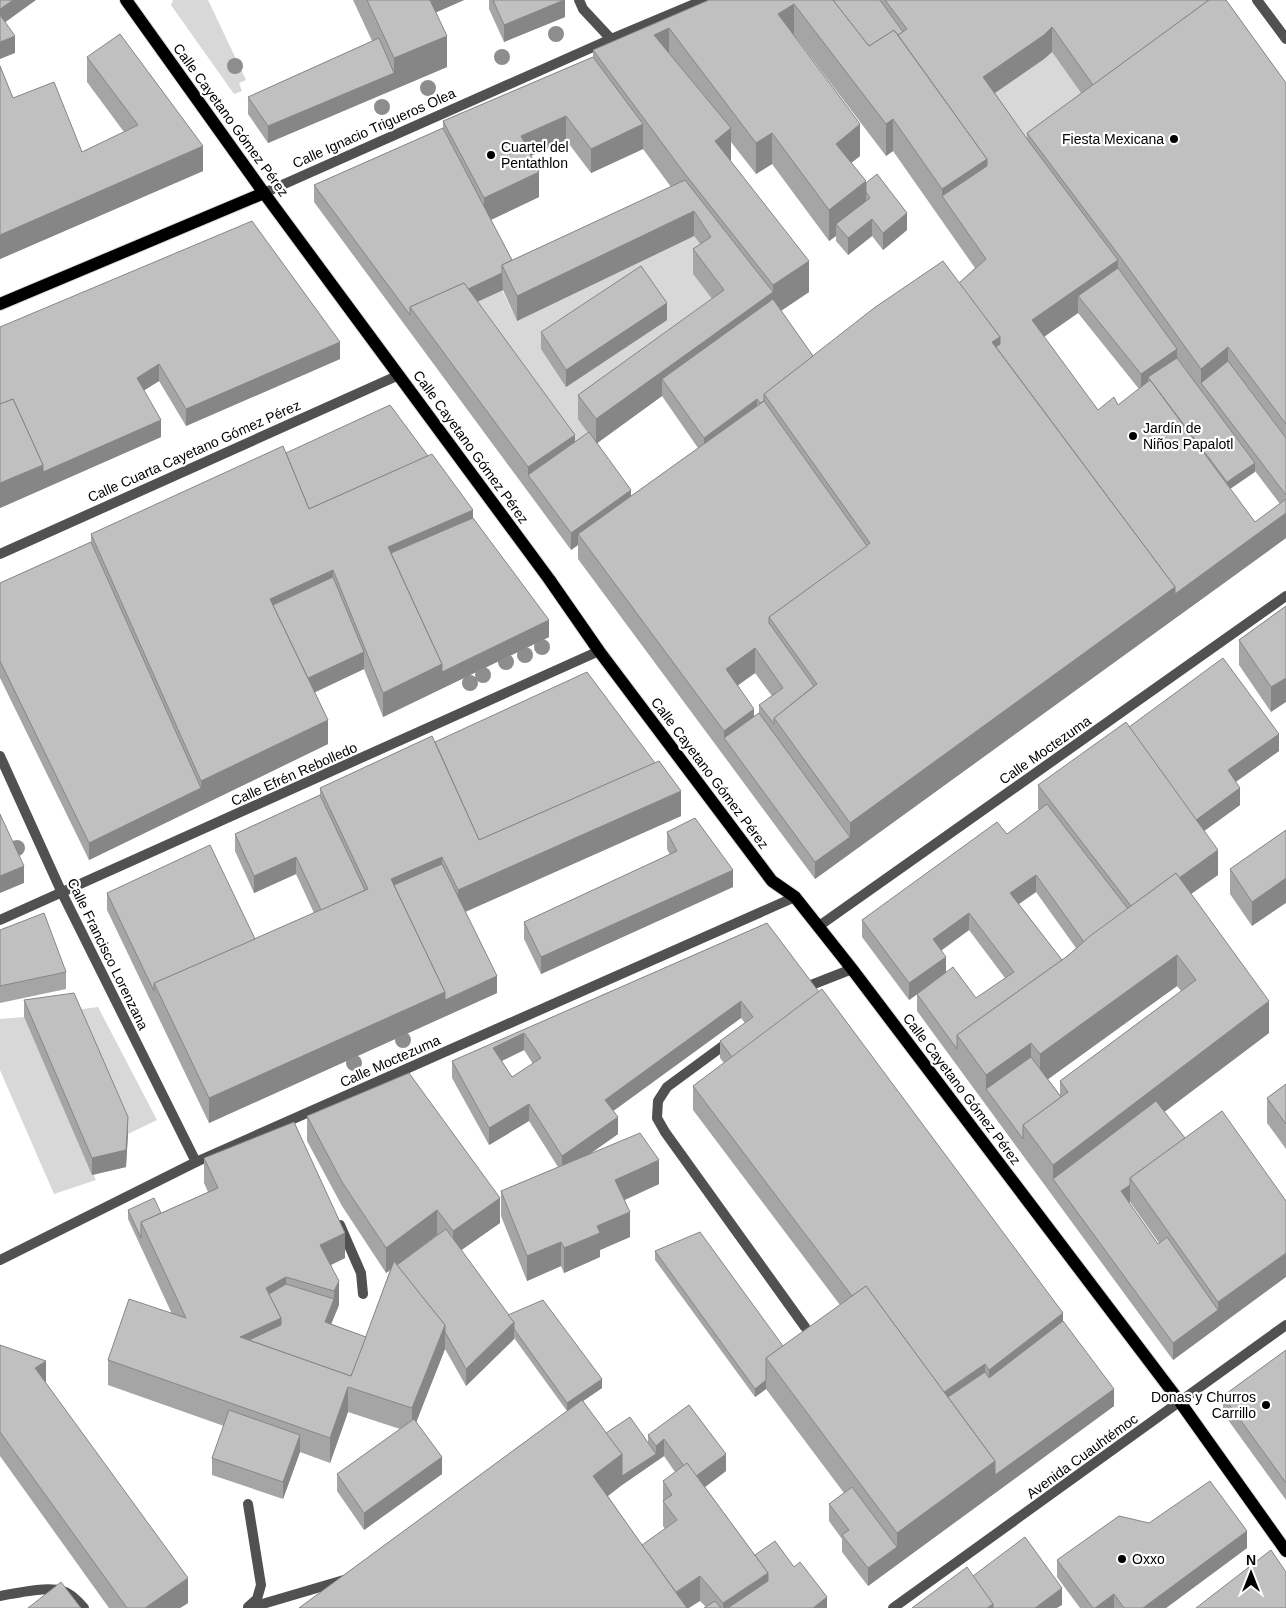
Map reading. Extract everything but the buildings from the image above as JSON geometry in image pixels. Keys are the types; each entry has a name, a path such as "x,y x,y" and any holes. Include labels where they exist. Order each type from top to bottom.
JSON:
{"main road":[{"name":"Calle Cayetano Gómez Pérez","path":"126,0 264,193 548,579 599,652 772,881 795,897 852,969 1180,1402 1286,1551"},
{"name":"Calle Ignacio Trigueros Olea","path":"0,304 264,193"}],"street":[{"path":"579,0 583,9 612,39"},
{"name":"Calle Ignacio Trigueros Olea","path":"264,193 704,0"},
{"path":"1257,0 1286,39"},
{"name":"Calle Cuarta Cayetano Gómez Pérez","path":"0,554 399,375"},
{"name":"Calle Moctezuma","path":"819,926 1286,596"},
{"name":"Calle Efrén Rebolledo","path":"0,920 599,652"},
{"name":"Calle Francisco Lorenzana","path":"0,756 62,893 196,1162"},
{"name":"Calle Moctezuma","path":"0,1260 196,1162 294,1124 795,897"},
{"path":"791,996 799,990 852,969"},
{"path":"737,1036 667,1087 658,1101 657,1118 665,1132 805,1327"},
{"path":"335,1215 361,1273 363,1294"},
{"name":"Avenida Cuauhtémoc","path":"893,1608 1286,1324"},
{"path":"248,1504 260,1585 257,1599 248,1608"},
{"path":"248,1608 339,1582 352,1576"},
{"path":"0,1596 44,1590 63,1591 80,1602 84,1608"}],"shaded area":[{"path":"173,0 208,0 246,80 239,83 242,91 234,94 171,5"},
{"path":"1052,52 1096,114 1027,164 983,101"},
{"path":"694,236 711,261 693,274 724,315 579,419 596,444 575,459 464,308 502,290 517,321"},
{"path":"98,1007 157,1120 128,1134 74,1010"},
{"path":"24,1017 96,1180 54,1194 0,1070 0,1019"}],"place":[{"name":"Fiesta Mexicana","path":"1174,139"},
{"name":"Cuartel del Pentathlon","path":"491,155"},
{"name":"Jardín de Niños Papalotl","path":"1133,436"},
{"name":"Donas y Churros Carrillo","path":"1266,1405"},
{"name":"Oxxo","path":"1122,1559"}]}
